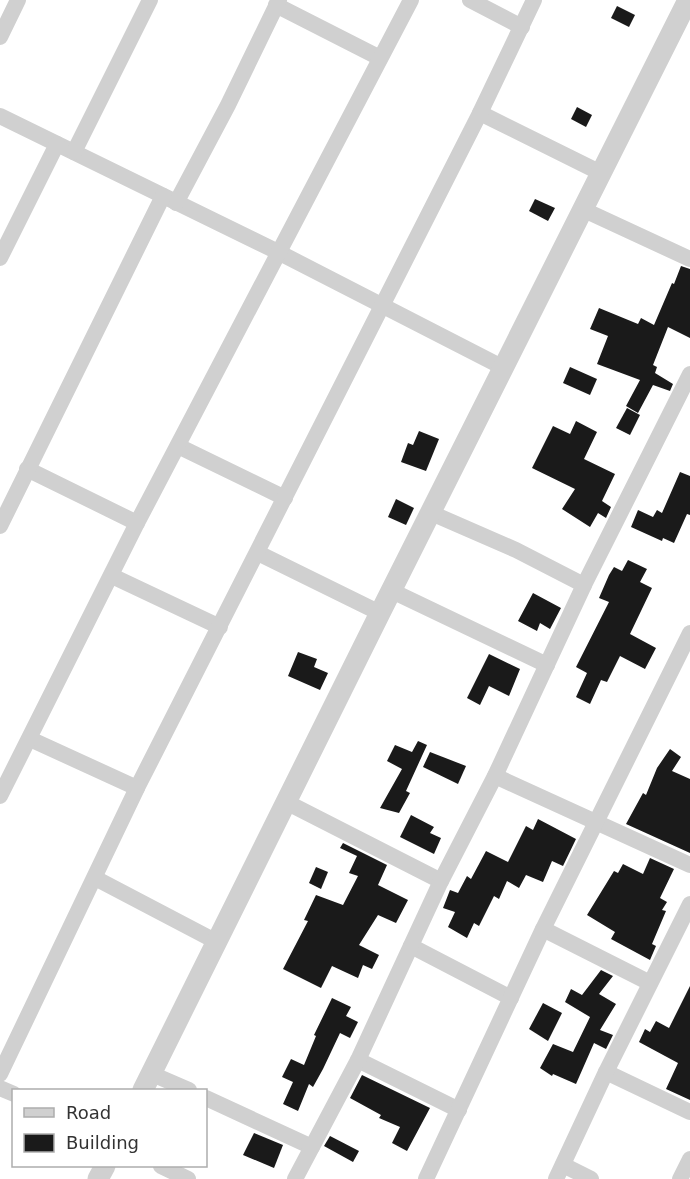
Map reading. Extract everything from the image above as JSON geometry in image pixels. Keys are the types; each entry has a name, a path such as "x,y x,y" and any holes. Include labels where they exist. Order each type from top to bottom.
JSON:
{"street":[{"path":"0,36 18,0"},
{"path":"74,152 150,0"},
{"path":"0,796 137,523 411,0"},
{"path":"470,0 522,27"},
{"path":"0,1074 137,788 480,113 534,0"},
{"path":"184,1089 148,1082 380,613 688,0"},
{"path":"0,526 27,469 170,200 228,105 278,2 380,58"},
{"path":"480,113 601,173"},
{"path":"0,116 278,252 504,368"},
{"path":"0,258 57,144"},
{"path":"582,209 690,259"},
{"path":"295,1179 358,1060 441,881 495,776 584,585 690,374"},
{"path":"178,446 285,498"},
{"path":"27,469 137,523"},
{"path":"431,513 516,550 584,585"},
{"path":"258,553 380,613"},
{"path":"111,576 220,627"},
{"path":"392,591 547,665"},
{"path":"426,1179 543,929 690,634"},
{"path":"30,739 137,788"},
{"path":"495,776 690,865"},
{"path":"286,802 441,881"},
{"path":"95,878 217,942"},
{"path":"591,1179 560,1172 606,1072 690,904"},
{"path":"543,929 650,983"},
{"path":"411,946 511,998"},
{"path":"358,1060 459,1110"},
{"path":"606,1072 690,1112"},
{"path":"207,1098 312,1147"},
{"path":"680,1179 690,1159"},
{"path":"163,1167 188,1179"}],"building":[{"path":"617,6 635,15 629,27 611,18"},
{"path":"577,107 592,115 586,127 571,119"},
{"path":"535,199 555,208 548,221 529,211"},
{"path":"681,266 690,269 690,338 668,327 653,365 657,367 655,373 673,384 670,391 653,385 638,413 626,406 640,380 597,364 608,336 590,329 599,308 638,324 641,318 654,325"},
{"path":"570,367 597,379 590,395 563,383"},
{"path":"627,408 640,415 630,435 616,428"},
{"path":"576,421 597,432 584,459 615,474 602,501 611,507 606,518 598,513 590,527 562,509 575,489 532,468 553,426 570,434"},
{"path":"419,431 439,439 426,471 401,462 408,443 413,445"},
{"path":"680,472 690,476 690,515 687,514 674,543 663,538 662,541 631,527 638,510 653,517 657,510 662,513"},
{"path":"396,499 414,508 406,525 388,517"},
{"path":"628,560 647,569 640,582 652,588 630,634 656,648 645,669 620,656 607,682 601,680 590,704 576,697 587,673 576,667 609,602 599,598 609,575 614,567 622,571"},
{"path":"533,593 561,608 550,629 540,623 537,631 518,621"},
{"path":"298,652 317,659 314,667 328,673 320,690 288,676"},
{"path":"489,654 520,669 509,696 489,686 480,705 467,698"},
{"path":"418,741 427,745 406,791 410,793 399,813 380,808 402,769 387,761 395,745 412,752"},
{"path":"670,749 681,757 672,771 690,779 690,853 626,824 643,793 646,795 657,768"},
{"path":"430,752 466,766 458,784 423,767"},
{"path":"411,815 434,827 430,833 441,838 434,854 400,837"},
{"path":"538,819 576,839 563,866 552,861 543,882 526,875 519,888 507,881 499,899 494,896 479,926 474,923 467,938 448,927 455,912 443,908 450,890 458,893 467,876 471,879 486,851 508,862 526,826 533,830"},
{"path":"343,843 387,865 378,885 408,900 396,923 378,915 359,945 379,955 372,969 363,965 358,978 332,966 321,988 283,969 308,921 304,920 316,895 343,905 358,876 349,873 357,856 340,848"},
{"path":"650,858 674,869 660,898 667,902 662,910 666,911 652,944 656,946 650,960 611,939 615,932 587,915 614,871 618,873 623,864 643,874"},
{"path":"316,867 328,872 321,889 309,883"},
{"path":"601,970 613,976 599,994 616,1004 600,1030 613,1035 606,1049 594,1043 576,1084 553,1074 552,1076 540,1068 553,1044 573,1052 590,1017 565,1002 571,989 582,995"},
{"path":"690,986 690,1100 666,1089 678,1063 639,1042 645,1029 650,1032 656,1021 669,1028"},
{"path":"332,998 351,1007 346,1016 358,1022 350,1038 340,1033 313,1087 309,1084 298,1111 283,1104 293,1082 282,1077 291,1059 304,1065 316,1036 314,1035"},
{"path":"543,1003 562,1013 548,1041 529,1029"},
{"path":"362,1075 430,1108 407,1151 392,1143 400,1127 379,1118 381,1115 350,1098"},
{"path":"254,1133 283,1145 274,1168 243,1155"},
{"path":"330,1136 359,1151 353,1162 324,1146"}]}
